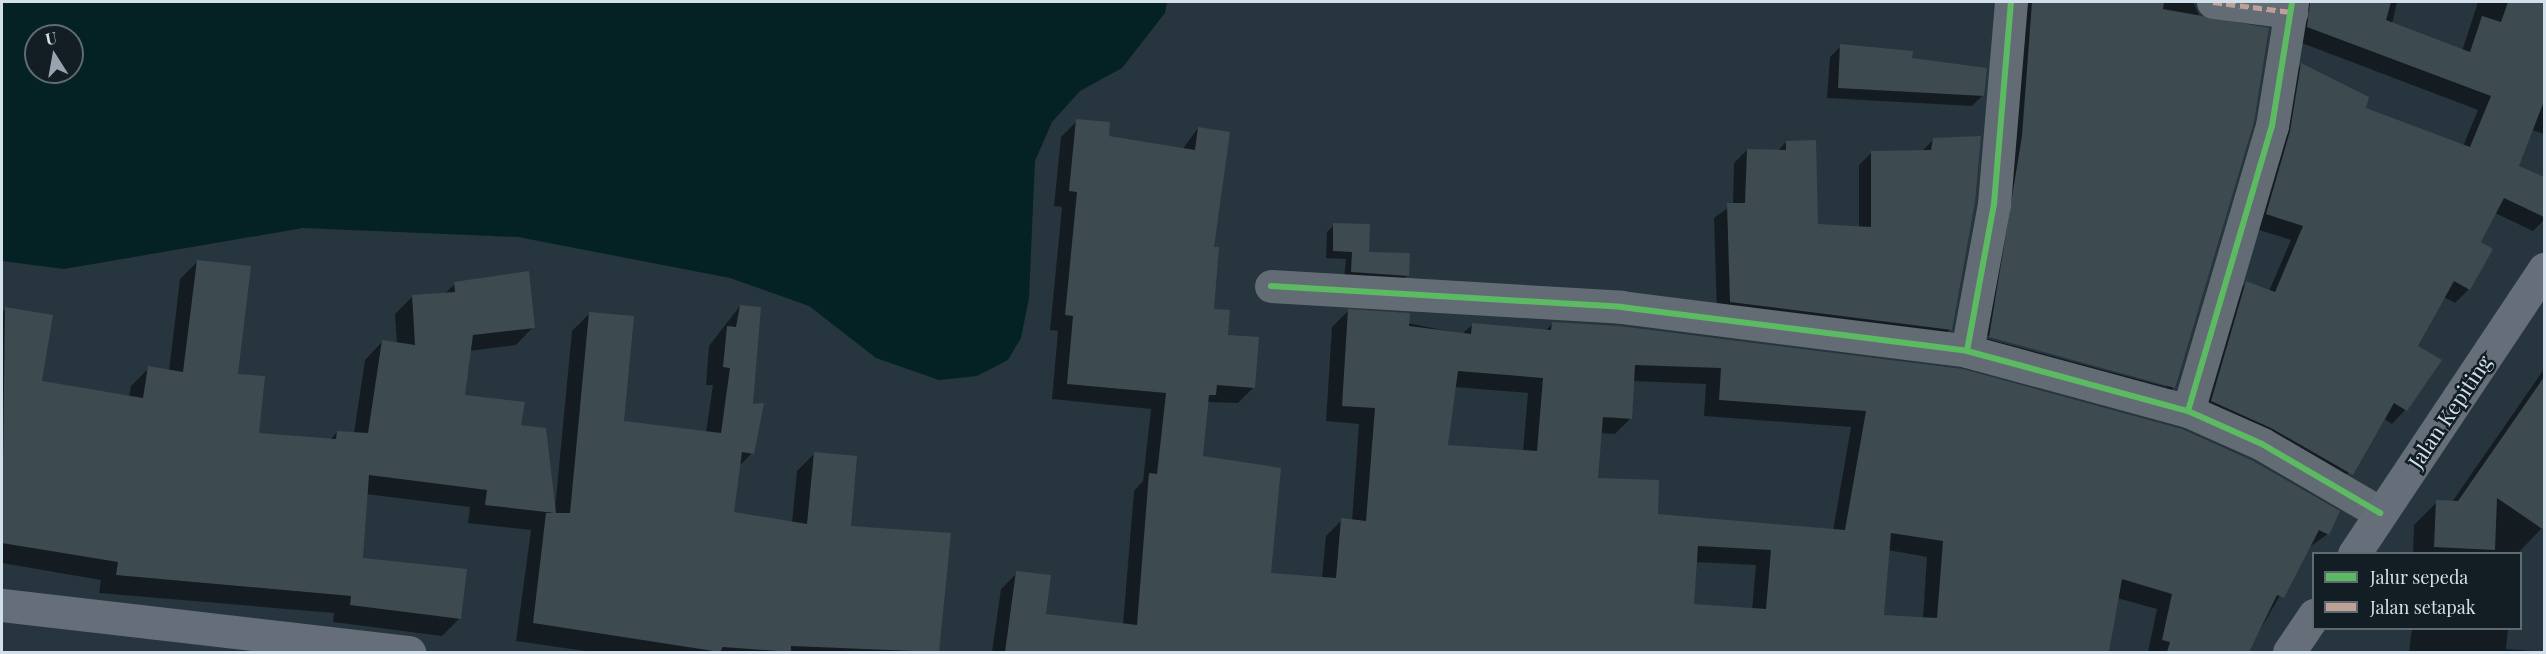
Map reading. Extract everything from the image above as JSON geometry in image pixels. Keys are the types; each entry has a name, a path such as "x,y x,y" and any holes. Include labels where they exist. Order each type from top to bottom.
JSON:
{"main road":[{"name":"Jalan Kepiting","path":"2355,552 2544,269"},
{"path":"2,605 409,652"},
{"path":"2289,652 2312,617"}],"street":[{"path":"1967,351 1994,204 2011,2"},
{"path":"2188,411 2272,126 2291,7 2213,2"},
{"path":"1271,286 1621,307 1967,351 2188,411 2262,444 2380,513"}],"shaded area":[{"path":"2,2 1167,2 1165,13 1122,68 1080,91 1052,122 1035,161 1029,298 1021,338 1008,360 977,376 939,380 876,358 809,306 730,278 518,237 303,228 64,269 2,261"}],"building":[{"path":"2032,2 2164,2 2163,9 2269,28 2254,122 2175,388 1989,337 2022,136"},
{"path":"2310,2 2391,2 2386,20 2470,52 2482,16 2501,22 2508,2 2544,2 2544,101 2519,166 2544,177 2544,217 2504,198 2481,242 2493,249 2470,290 2454,281 2418,346 2442,360 2407,411 2394,403 2353,475 2271,428 2211,401 2246,281 2275,292 2303,226 2266,214 2290,131 2301,63 2369,97 2366,108 2470,147 2491,96 2307,27"},
{"path":"1840,44 1913,51 1912,58 1987,68 1984,96 1838,88"},
{"path":"1076,119 1110,122 1109,136 1195,150 1198,127 1230,132 1214,247 1219,247 1214,309 1230,310 1228,335 1259,337 1255,388 1217,385 1216,395 1209,395 1203,456 1281,468 1271,573 1336,578 1341,518 1366,521 1375,408 1342,406 1348,309 1410,313 1409,326 1471,334 1472,323 1551,330 1552,322 1619,326 1963,369 2182,429 2253,461 2340,511 2329,535 2319,530 2284,598 2277,595 2249,652 2167,652 2170,642 2162,640 2172,594 2122,579 2109,652 1005,652 1016,571 1051,575 1046,614 1137,625 1149,473 1157,474 1166,393 1067,384 1073,316 1065,315 1077,192 1069,191","holes":["1635,365 1721,368 1719,400 1866,411 1845,530 1658,514 1659,480 1598,478 1603,417 1632,419","1458,371 1543,378 1537,451 1448,445","1891,533 1943,541 1937,618 1884,615","1698,546 1771,550 1766,609 1694,604"]},
{"path":"1981,136 1975,202 1952,330 1730,302 1727,203 1745,203 1747,149 1786,150 1786,141 1816,140 1818,224 1871,227 1871,151 1931,150 1933,138"},
{"path":"1333,223 1370,224 1369,252 1410,253 1409,276 1351,272 1352,252 1333,251"},
{"path":"197,260 251,266 238,374 265,376 259,433 336,439 337,431 368,433 382,340 415,345 412,295 455,292 454,282 529,271 535,328 473,335 465,395 525,402 521,425 546,428 556,513 570,513 589,312 634,316 624,421 721,433 730,368 723,367 727,326 736,327 740,305 761,307 753,404 764,403 754,454 742,452 734,512 807,524 814,452 857,456 851,526 951,533 939,652 791,646 791,652 723,647 720,652 533,623 546,513 555,513 485,505 487,490 369,475 363,558 467,569 461,619 350,605 351,596 116,575 118,562 2,543 5,307 53,315 42,381 143,398 148,366 183,372"},
{"path":"2544,377 2544,530 2497,498 2495,550 2434,547 2436,500 2458,501"}],"marked path":[{"path":"2213,2 2291,12"}],"cycle path":[{"path":"1967,351 1994,204 2011,2"},
{"path":"2188,411 2272,126 2292,2"},
{"path":"1271,286 1621,307 1967,351 2188,411 2262,444 2380,513"}]}
